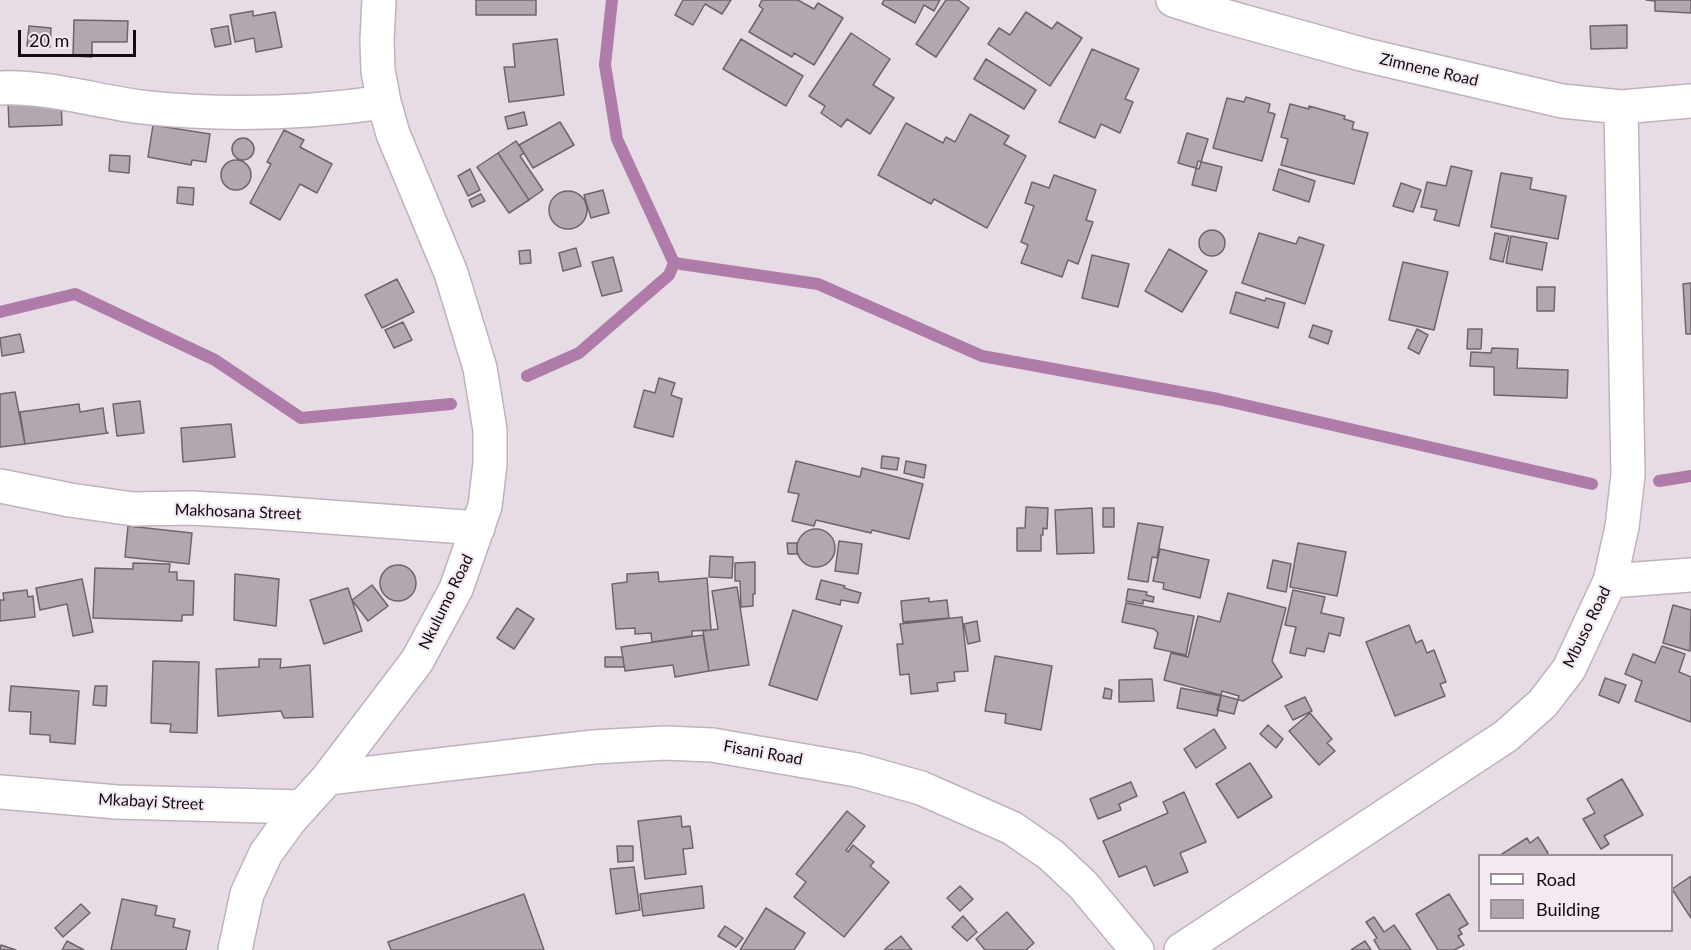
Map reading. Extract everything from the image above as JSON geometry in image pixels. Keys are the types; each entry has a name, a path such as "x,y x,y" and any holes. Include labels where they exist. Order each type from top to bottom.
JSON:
{"street":[{"name":"Nkulumo Road","path":"235,950 248,894 266,853 328,778 417,662 456,589 485,506 490,464 490,430 480,368 451,273 393,134 384,102 378,61 379,0"},
{"name":"Zimnene Road","path":"1173,0 1361,54 1562,101 1621,107 1691,101"},
{"path":"0,88 45,92 139,106 236,114 325,110 384,102"},
{"name":"Mbuso Road","path":"1181,950 1506,736 1543,703 1569,669 1610,581 1622,526 1628,475 1621,107"},
{"name":"Makhosana Street","path":"0,486 133,509 191,508 478,528"},
{"path":"1610,581 1691,574"},
{"name":"Fisani Road","path":"328,778 593,747 665,743 712,745 857,770 921,788 1012,828 1051,855 1083,885 1137,950"},
{"name":"Mkabayi Street","path":"0,792 117,802 302,807"}],"building":[{"path":"476,0 536,0 536,15 476,15"},
{"path":"683,0 731,0 722,14 705,4 693,25 675,15"},
{"path":"762,0 798,0 814,9 818,3 843,18 814,65 794,53 792,57 749,32 763,9 759,6"},
{"path":"884,0 940,0 934,11 924,5 915,23 882,4"},
{"path":"946,0 958,0 969,8 936,57 916,44"},
{"path":"1646,0 1691,0 1691,13 1655,11 1655,1"},
{"path":"253,11 253,16 275,12 282,47 256,52 254,38 235,42 230,15"},
{"path":"1026,12 1052,29 1057,22 1082,38 1050,86 988,44 999,28 1010,35"},
{"path":"74,20 128,21 127,42 92,42 92,57 73,56"},
{"path":"1627,25 1627,48 1591,49 1590,26"},
{"path":"29,26 51,28 50,47 27,46"},
{"path":"228,26 231,44 215,47 211,29"},
{"path":"851,33 890,59 873,85 894,98 870,134 847,119 841,127 821,113 825,106 809,96"},
{"path":"557,39 564,95 509,102 504,67 515,67 513,44"},
{"path":"741,39 803,76 786,106 723,69"},
{"path":"1092,49 1139,69 1125,99 1133,102 1120,133 1101,124 1095,138 1059,122"},
{"path":"986,59 1036,90 1024,109 974,79"},
{"path":"1246,97 1270,104 1268,112 1275,114 1262,161 1213,148 1227,98 1244,102"},
{"path":"61,99 62,125 9,127 8,101"},
{"path":"1290,104 1309,109 1309,106 1345,116 1344,119 1354,122 1352,129 1368,133 1354,184 1281,165 1288,139 1281,137"},
{"path":"524,112 527,125 508,129 505,117"},
{"path":"970,114 1009,136 1004,144 1026,156 987,228 934,199 931,204 878,175 906,123 943,143 946,137 955,142"},
{"path":"560,122 574,145 533,168 519,145"},
{"path":"153,125 210,134 206,162 192,160 191,165 148,157"},
{"path":"284,130 304,140 300,147 332,164 317,193 300,184 280,220 250,203 271,164 267,162"},
{"path":"1187,133 1208,139 1199,169 1178,163"},
{"path":"243,138 251,141 254,149 251,157 243,160 235,157 232,149 235,141"},
{"path":"516,141 524,153 520,156 543,190 529,200 498,153"},
{"path":"498,153 529,200 509,213 477,167"},
{"path":"110,155 130,156 129,173 109,171"},
{"path":"236,160 247,164 251,175 247,186 236,190 225,186 221,175 225,164"},
{"path":"1198,161 1222,167 1216,191 1192,185"},
{"path":"1451,166 1472,171 1459,226 1434,220 1437,210 1421,207 1427,182 1446,186"},
{"path":"470,169 480,190 468,196 458,176"},
{"path":"1279,169 1315,181 1309,202 1273,190"},
{"path":"1501,173 1532,178 1530,189 1566,196 1558,239 1491,227"},
{"path":"1054,175 1096,190 1086,220 1093,222 1078,264 1068,260 1062,277 1021,263 1028,245 1021,242 1034,206 1025,203 1032,182 1049,188"},
{"path":"1401,183 1421,190 1413,212 1393,206"},
{"path":"178,187 194,188 193,205 177,203"},
{"path":"603,190 609,213 591,218 584,195"},
{"path":"568,191 575,192 581,197 586,203 586,217 581,223 575,228 568,229 561,228 555,223 550,217 549,210 550,203 555,197 561,192"},
{"path":"481,194 485,201 472,207 469,200"},
{"path":"1212,230 1221,234 1225,243 1221,252 1212,256 1203,252 1199,243 1203,234"},
{"path":"1259,233 1296,244 1299,237 1324,245 1305,304 1242,283"},
{"path":"1495,233 1509,236 1503,262 1490,259"},
{"path":"1511,236 1547,243 1542,270 1506,263"},
{"path":"576,248 581,266 563,271 559,253"},
{"path":"1169,249 1207,271 1182,312 1145,291"},
{"path":"530,250 531,263 520,264 519,251"},
{"path":"1092,255 1129,264 1118,307 1082,298"},
{"path":"613,257 622,291 602,296 592,262"},
{"path":"1403,262 1448,272 1434,330 1389,320"},
{"path":"397,279 414,312 382,328 365,295"},
{"path":"1691,283 1691,334 1686,334 1683,284"},
{"path":"1537,287 1555,287 1554,311 1537,311"},
{"path":"1236,292 1265,301 1266,298 1285,303 1278,328 1230,313"},
{"path":"403,322 412,340 394,348 385,330"},
{"path":"1313,325 1332,331 1328,344 1309,337"},
{"path":"1417,329 1428,335 1419,354 1408,348"},
{"path":"1468,329 1482,329 1481,349 1467,349"},
{"path":"20,334 24,352 2,356 0,338"},
{"path":"1492,348 1518,349 1517,368 1568,370 1567,398 1494,395 1494,367 1470,366 1471,352 1491,353"},
{"path":"659,378 675,383 671,395 682,399 673,437 634,427 644,390 655,393"},
{"path":"15,392 25,444 0,447 0,394"},
{"path":"140,401 144,433 117,436 113,404"},
{"path":"79,404 80,412 103,408 108,433 25,444 20,412"},
{"path":"231,424 235,457 183,462 181,428"},
{"path":"882,456 899,458 897,470 881,468"},
{"path":"796,461 860,477 862,468 923,484 909,539 816,520 814,526 792,521 799,494 788,492"},
{"path":"906,461 926,465 924,478 904,473"},
{"path":"1026,507 1048,508 1047,529 1043,528 1043,535 1041,535 1041,551 1017,551 1017,528 1025,528"},
{"path":"1092,508 1094,553 1057,554 1055,510"},
{"path":"1103,508 1114,508 1114,527 1103,527"},
{"path":"1138,523 1163,527 1157,558 1152,557 1148,582 1128,579"},
{"path":"128,526 192,533 189,564 125,557"},
{"path":"816,529 830,534 835,548 830,562 816,567 802,562 797,548 802,534"},
{"path":"839,541 862,544 858,574 835,571"},
{"path":"787,543 797,543 797,554 788,554"},
{"path":"1298,543 1346,552 1337,596 1290,587"},
{"path":"1160,549 1209,560 1200,598 1163,589 1164,583 1153,581"},
{"path":"710,556 733,557 732,578 709,577"},
{"path":"1273,560 1291,564 1286,592 1267,588"},
{"path":"755,562 753,606 741,607 740,581 735,581 735,563"},
{"path":"133,563 170,564 169,572 177,572 177,580 194,581 193,615 182,615 182,621 93,618 95,568 133,569"},
{"path":"398,565 411,570 416,583 411,596 398,601 385,596 380,583 385,570"},
{"path":"658,572 659,582 707,578 711,630 692,631 692,636 652,642 651,633 635,634 635,628 616,629 612,584 627,582 627,574"},
{"path":"235,574 279,579 276,626 234,620"},
{"path":"82,579 93,632 73,636 67,604 40,610 36,588"},
{"path":"821,580 861,593 858,603 841,600 840,605 816,599"},
{"path":"372,585 388,606 368,621 352,600"},
{"path":"737,587 749,665 709,671 703,631 718,629 712,591"},
{"path":"348,588 362,631 324,644 310,600"},
{"path":"1128,589 1147,592 1146,595 1154,597 1153,602 1143,600 1143,604 1126,601"},
{"path":"27,590 28,597 33,596 35,617 0,621 0,600 4,600 3,593"},
{"path":"1293,590 1325,597 1321,613 1344,618 1340,636 1329,633 1324,652 1307,648 1305,656 1290,653 1296,627 1285,625"},
{"path":"1228,593 1286,608 1272,661 1282,677 1243,701 1164,680 1171,653 1188,657 1198,616 1220,622"},
{"path":"929,598 929,602 947,600 949,618 903,622 901,601"},
{"path":"1126,603 1194,616 1186,655 1154,648 1158,633 1154,629 1122,622"},
{"path":"1673,605 1691,610 1690,651 1663,643"},
{"path":"517,608 534,619 514,649 497,638"},
{"path":"793,610 842,626 817,700 769,685"},
{"path":"962,617 968,671 954,672 955,681 937,683 938,691 911,694 909,674 900,675 897,644 903,644 900,624"},
{"path":"977,621 980,641 968,644 964,624"},
{"path":"1409,625 1416,643 1422,640 1427,653 1434,650 1446,682 1440,684 1445,696 1395,716 1366,642"},
{"path":"703,635 709,671 675,677 673,665 625,671 621,647"},
{"path":"1662,646 1685,654 1679,672 1691,677 1691,722 1635,701 1642,681 1625,674 1633,654 1655,663"},
{"path":"995,656 1052,666 1041,730 1005,723 1006,714 985,711"},
{"path":"605,657 623,657 624,667 605,667"},
{"path":"259,659 281,659 280,668 310,665 313,717 284,718 281,711 218,716 216,669 259,667"},
{"path":"153,661 199,662 197,733 170,732 171,724 151,723"},
{"path":"1605,678 1626,685 1619,703 1599,695"},
{"path":"1152,679 1154,701 1119,702 1119,680"},
{"path":"11,686 79,691 75,744 50,742 50,735 30,734 31,712 9,711"},
{"path":"95,686 107,686 106,706 93,705"},
{"path":"1105,688 1112,690 1111,699 1103,698"},
{"path":"1181,688 1221,696 1217,716 1177,708"},
{"path":"1222,691 1239,696 1234,714 1217,710"},
{"path":"1305,697 1312,711 1293,720 1285,706"},
{"path":"1310,713 1332,739 1327,743 1335,751 1319,765 1289,731"},
{"path":"1268,725 1283,739 1276,748 1260,734"},
{"path":"1214,729 1226,748 1196,768 1184,749"},
{"path":"1250,763 1272,797 1238,818 1216,784"},
{"path":"1622,779 1643,815 1604,836 1609,844 1601,849 1583,819 1595,813 1587,799"},
{"path":"1131,782 1137,796 1119,804 1121,810 1098,819 1090,799"},
{"path":"1184,792 1206,842 1180,853 1188,872 1154,886 1146,866 1119,877 1103,841 1168,813 1163,802"},
{"path":"847,811 865,826 846,850 848,852 853,845 874,862 870,866 889,882 844,937 794,897 806,882 796,874"},
{"path":"681,816 682,827 690,826 693,848 683,849 686,874 645,879 638,821"},
{"path":"1538,837 1548,853 1502,854 1527,838 1530,843"},
{"path":"617,846 633,846 633,861 618,862"},
{"path":"634,867 640,910 616,914 610,869"},
{"path":"1691,876 1691,918 1673,891"},
{"path":"702,886 704,908 643,916 640,894"},
{"path":"960,886 973,899 960,911 947,898"},
{"path":"524,894 544,950 391,950 388,942"},
{"path":"1449,894 1468,924 1459,929 1462,934 1458,936 1464,945 1454,950 1438,950 1416,914"},
{"path":"122,899 157,906 155,915 175,919 173,927 190,931 186,950 111,950"},
{"path":"81,904 90,913 63,937 55,928"},
{"path":"766,908 805,933 794,950 740,950"},
{"path":"1007,912 1034,943 1026,950 985,950 976,939"},
{"path":"963,916 977,932 967,941 952,927"},
{"path":"1374,917 1384,932 1394,925 1411,950 1380,950 1374,940 1377,938 1366,922"},
{"path":"725,926 743,938 736,947 718,936"},
{"path":"901,936 912,950 885,949"},
{"path":"67,941 84,950 62,950"},
{"path":"1365,941 1371,950 1351,950"},
{"path":"1,945 16,950 0,950"}],"waterway":[{"path":"527,376 579,353 669,275 674,263 617,139 605,65 612,0"},
{"path":"674,263 818,284 982,356 1218,399 1592,484"},
{"path":"0,312 75,294 215,360 301,418 451,404"},
{"path":"1659,481 1691,476"}]}
